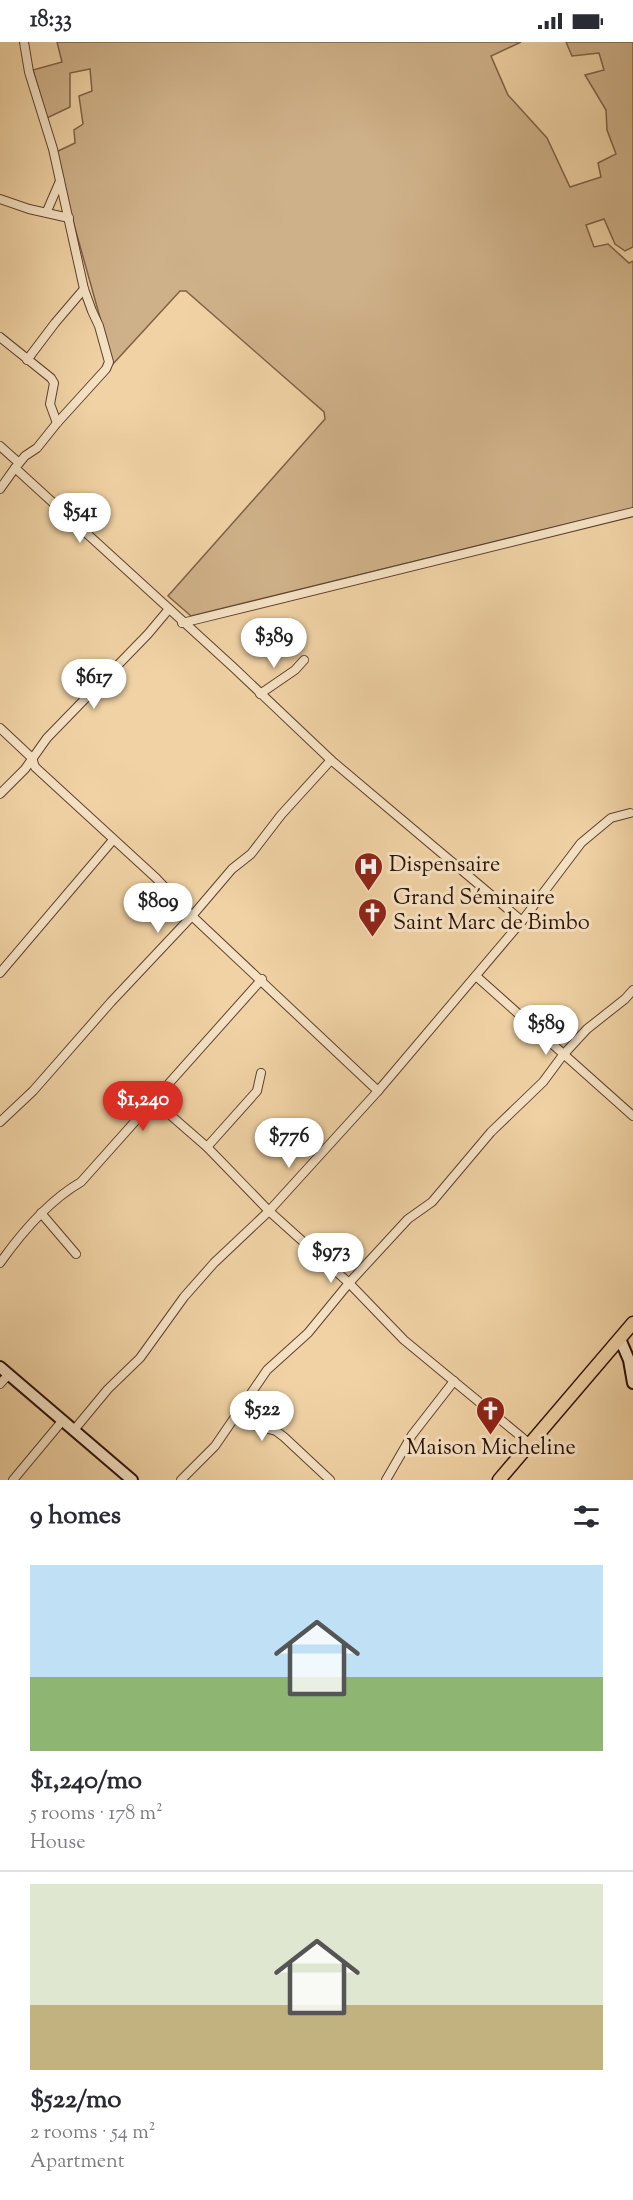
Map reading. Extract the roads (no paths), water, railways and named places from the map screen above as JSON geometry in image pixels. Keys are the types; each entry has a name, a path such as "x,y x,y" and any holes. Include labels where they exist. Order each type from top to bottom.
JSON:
{"main road":[{"path":"499,1480 633,1323"},
{"path":"620,1339 633,1383"},
{"path":"4,1371 132,1480"}],"street":[{"path":"0,489 25,456 38,448 57,423 106,369 109,362 99,326 84,289 60,181 29,72 24,42"},
{"path":"47,212 60,181"},
{"path":"0,199 29,209 69,218"},
{"path":"27,360 84,289"},
{"path":"0,337 51,378 54,383 50,404 57,423"},
{"path":"0,446 17,466 331,760 522,921"},
{"path":"183,623 633,512"},
{"path":"0,794 25,769 47,738 148,634 169,609"},
{"path":"260,694 295,670 304,660"},
{"path":"0,729 32,758 35,767 156,878 192,916 378,1091"},
{"path":"0,1122 33,1091 232,869 251,854 281,815 331,760"},
{"path":"74,1430 108,1389 140,1358 184,1296 214,1263 269,1211 378,1091 522,921 581,843 611,818 630,813"},
{"path":"0,973 112,840"},
{"path":"476,976 633,1116"},
{"path":"0,1263 41,1213 65,1191 81,1182 261,979"},
{"path":"181,1480 215,1446 267,1370 308,1333 349,1283 408,1219 432,1203 491,1132 543,1082 562,1054 587,1029 633,990"},
{"path":"207,1148 257,1091 261,1073"},
{"path":"153,1100 207,1148 269,1211 349,1283 404,1340 530,1444"},
{"path":"41,1213 76,1254"},
{"path":"0,1384 4,1371"},
{"path":"386,1480 412,1435 454,1381"},
{"path":"240,1411 257,1426 276,1431 284,1437 302,1451 306,1459 330,1480"},
{"path":"13,1480 63,1420"}],"place":[{"name":"Dispensaire","path":"368,892"},
{"name":"Grand Séminaire Saint Marc de Bimbo","path":"372,938"},
{"name":"Maison Micheline","path":"491,1436"}]}
